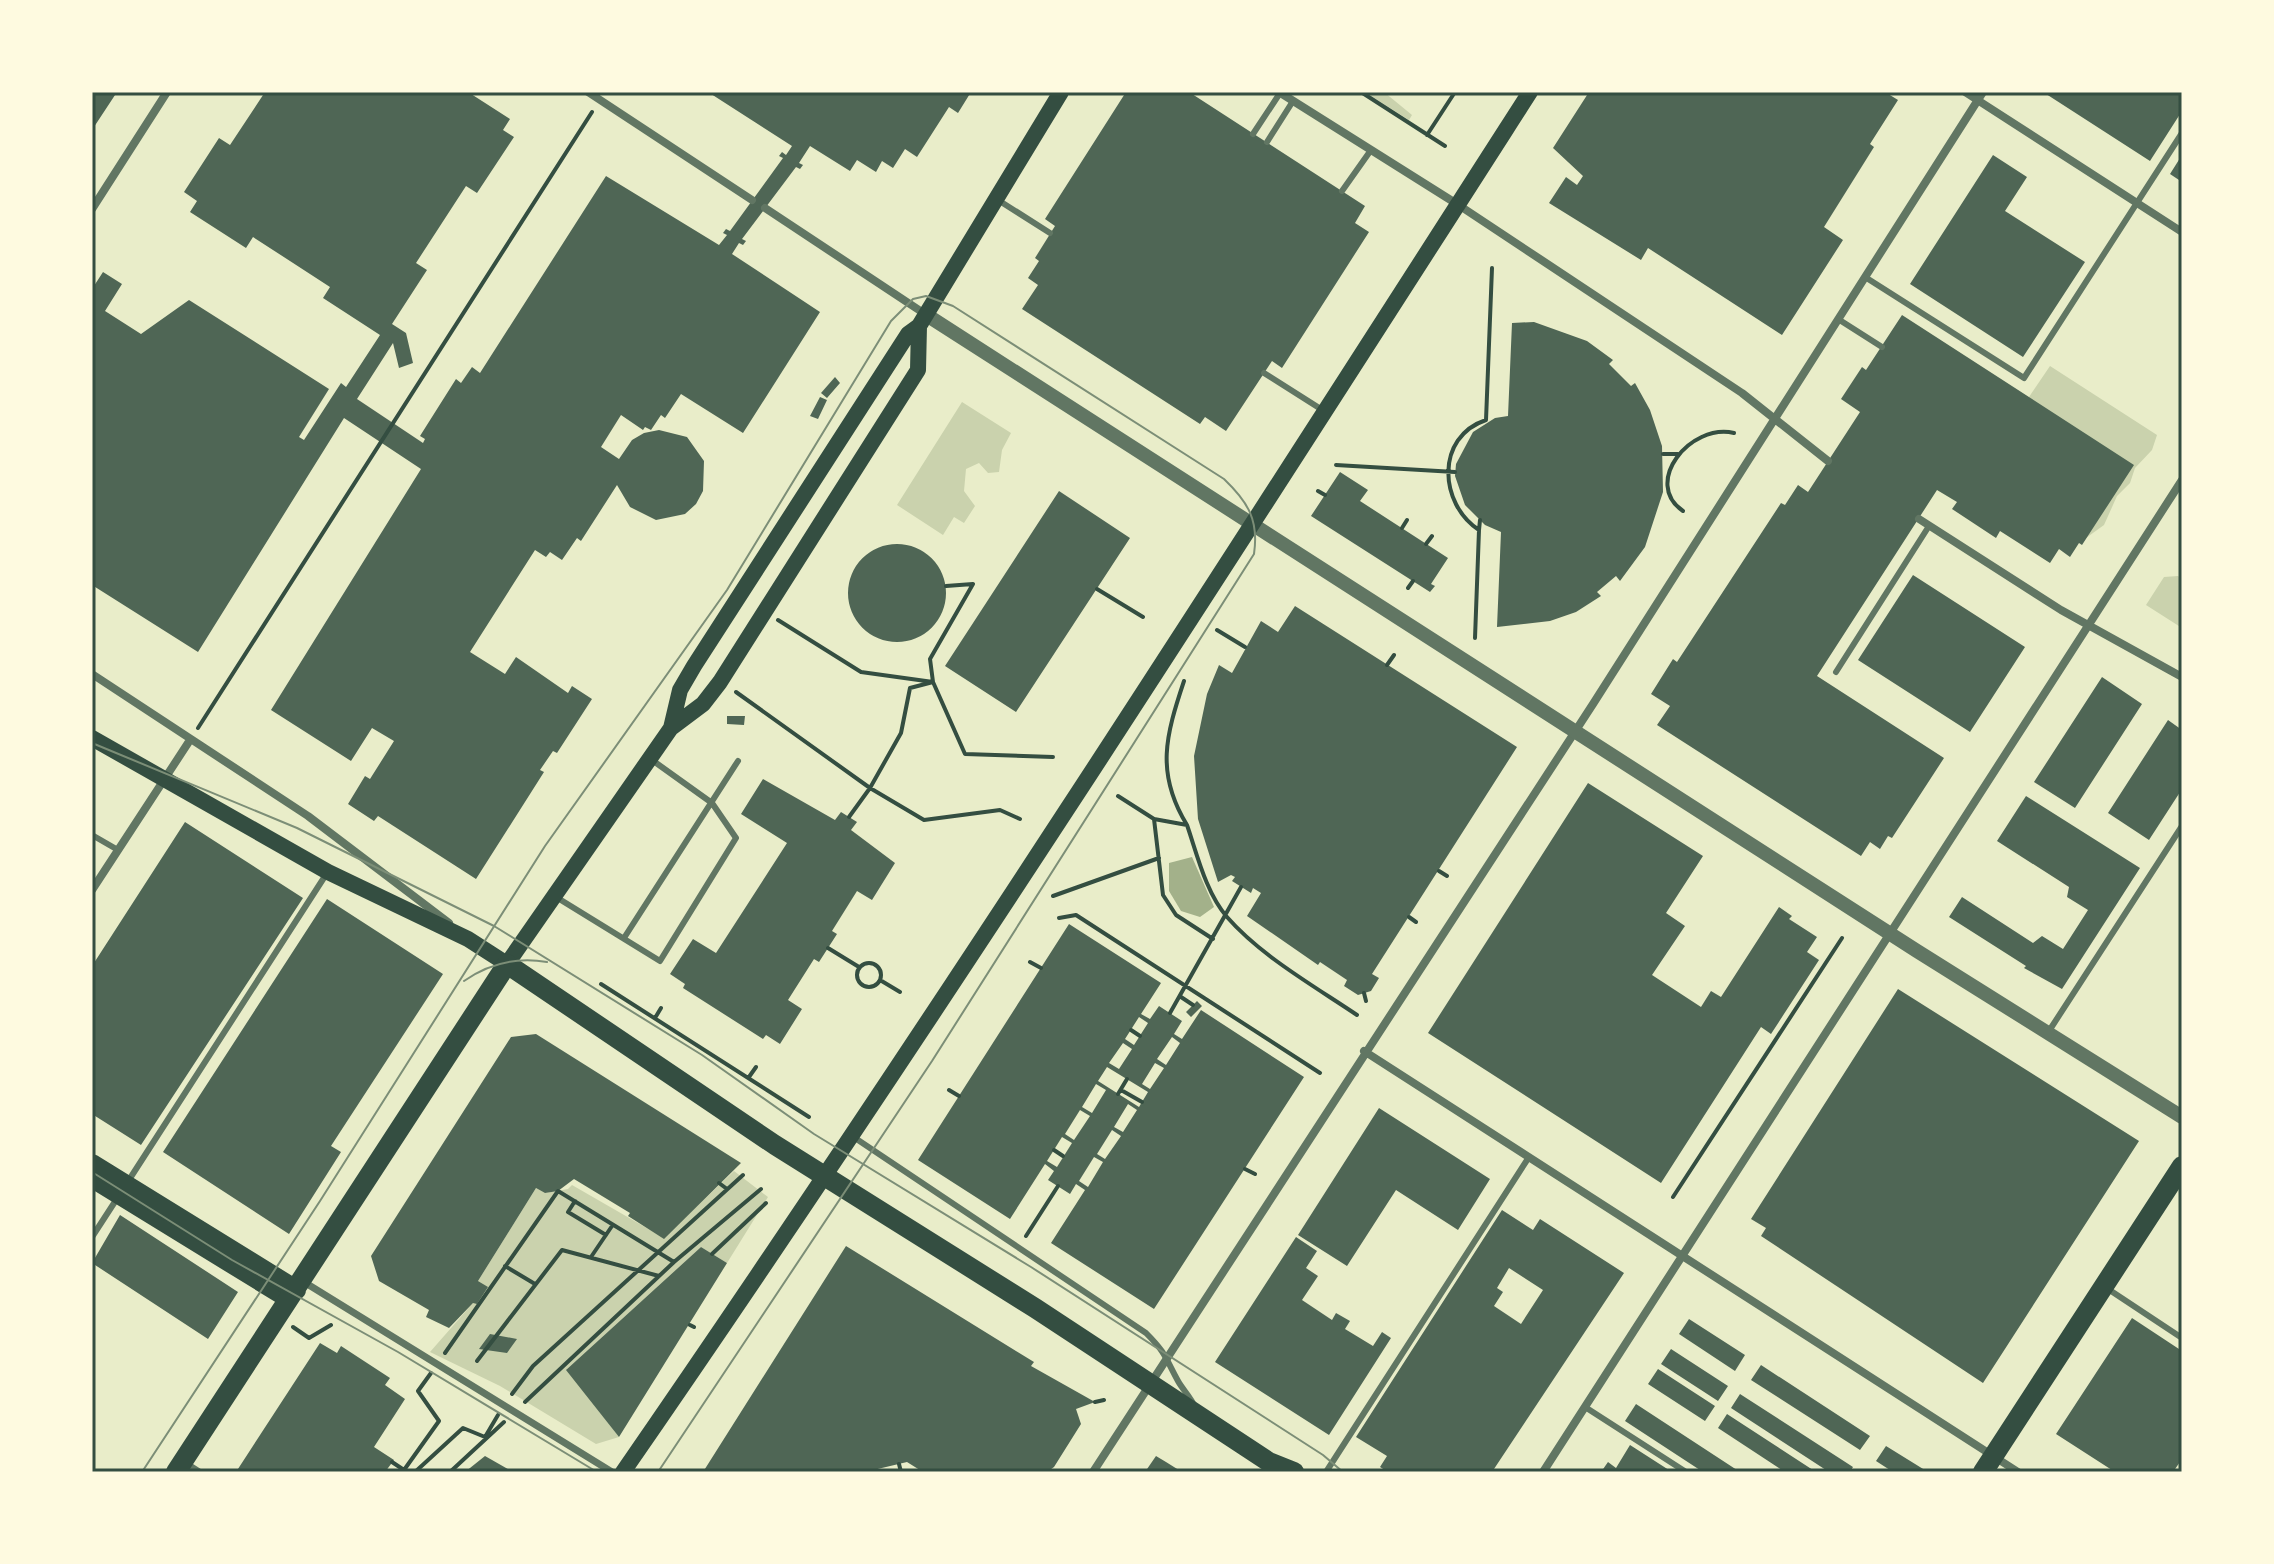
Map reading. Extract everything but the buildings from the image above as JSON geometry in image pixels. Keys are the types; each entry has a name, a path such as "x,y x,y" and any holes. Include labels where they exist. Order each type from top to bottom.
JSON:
{"main road":[{"path":"671,728 680,690 694,666 857,410 908,334 922,320 1061,92"},
{"path":"623,1472 824,1176 1254,523 1530,92"},
{"path":"187,1469 296,1291 507,964 671,728 703,704 720,682 918,370 922,320"},
{"path":"92,738 328,872 468,939 824,1176 1198,1414 1273,1467 1294,1472"},
{"path":"92,1164 122,1191"},
{"path":"1988,1464 2182,1166"},
{"path":"92,1180 122,1191 296,1291"}],"street":[{"path":"92,209 167,92"},
{"path":"588,92 752,200"},
{"path":"601,101 607,92"},
{"path":"1279,92 1457,204 1742,393 1828,461"},
{"path":"1965,92 1980,96 2182,232"},
{"path":"1093,1472 1576,729 1980,96"},
{"path":"765,208 922,320 1254,523 2047,1034 2182,1117"},
{"path":"1543,1472 2182,480"},
{"path":"1919,519 2089,625 2182,677"},
{"path":"92,674 308,816 468,939"},
{"path":"92,890 190,740"},
{"path":"1364,1051 1682,1256 1988,1464 2018,1472"},
{"path":"296,1291 343,1307 612,1472"}],"lane":[{"path":"1253,134 1279,92"},
{"path":"1267,142 1293,101"},
{"path":"1865,277 2024,378 2182,133"},
{"path":"1342,191 1371,150"},
{"path":"995,198 1050,233"},
{"path":"1838,319 1882,347"},
{"path":"1264,373 1324,411"},
{"path":"1836,672 1929,526"},
{"path":"556,897 660,961 736,838 712,803 649,758"},
{"path":"624,938 738,761"},
{"path":"2047,1034 2182,826"},
{"path":"92,835 118,850"},
{"path":"92,1237 328,872"},
{"path":"850,1135 1146,1333 1168,1356 1179,1384 1189,1392 1198,1414"},
{"path":"1326,1472 1529,1157"},
{"path":"2104,1285 2182,1338"},
{"path":"1585,1407 1686,1472"}],"path":[{"path":"1361,92 1445,146"},
{"path":"1427,135 1455,92"},
{"path":"190,740 601,101"},
{"path":"1479,530 1455,507 1447,473 1452,450 1459,439 1475,424 1486,422 1492,268"},
{"path":"1683,511 1676,506 1670,494 1671,473 1678,454 1706,433 1734,433"},
{"path":"1663,454 1678,454"},
{"path":"1336,465 1455,472"},
{"path":"1318,491 1325,495"},
{"path":"1402,528 1407,520"},
{"path":"1475,638 1480,520"},
{"path":"1426,544 1432,536"},
{"path":"1408,588 1413,581"},
{"path":"946,586 973,584 930,659 933,682 965,754 1053,757"},
{"path":"1097,589 1143,617"},
{"path":"773,617 861,672 933,682"},
{"path":"1217,630 1245,647"},
{"path":"1387,665 1394,655"},
{"path":"1184,681 1173,715 1166,766 1167,784 1187,825 1202,871 1226,916 1291,969 1357,1015"},
{"path":"849,817 870,788 901,733 910,688 933,682"},
{"path":"727,686 870,788 924,820 1000,810 1020,819"},
{"path":"1118,796 1154,819 1187,825"},
{"path":"1154,819 1163,895 1168,906 1213,939"},
{"path":"1053,896 1159,858"},
{"path":"1439,871 1447,876"},
{"path":"1170,1013 1188,987 1241,887"},
{"path":"1059,918 1076,915 1320,1073"},
{"path":"1409,917 1416,922"},
{"path":"1673,1197 1842,938"},
{"path":"828,948 859,967"},
{"path":"1030,962 1041,968"},
{"path":"865,963 876,964 881,972 880,980 872,987 861,984 857,974 859,967 865,963"},
{"path":"880,980 900,992"},
{"path":"601,984 809,1117"},
{"path":"1364,993 1366,1001"},
{"path":"1181,997 1193,1005"},
{"path":"655,1018 661,1008"},
{"path":"1131,1030 1140,1036"},
{"path":"749,1077 756,1067"},
{"path":"1127,1079 1120,1092 1142,1102"},
{"path":"949,1090 959,1096"},
{"path":"1054,1150 1063,1156"},
{"path":"1245,1169 1255,1174"},
{"path":"415,1472 463,1428 485,1437 533,1366 636,1269 743,1175"},
{"path":"719,1183 727,1189"},
{"path":"1026,1236 1058,1186"},
{"path":"563,1366 674,1262 761,1189"},
{"path":"392,1462 405,1471 439,1421 418,1391 558,1191 674,1262"},
{"path":"575,1201 568,1212 606,1235"},
{"path":"712,1254 766,1203"},
{"path":"695,1208 701,1212"},
{"path":"591,1257 612,1226"},
{"path":"477,1361 562,1250 659,1276"},
{"path":"505,1266 535,1284"},
{"path":"299,1330 309,1338 331,1325"},
{"path":"1095,1402 1104,1400"},
{"path":"450,1472 481,1444"},
{"path":"899,1464 901,1472"}],"shaded area":[{"path":"1365,92 1384,92 1412,115 1409,120"},
{"path":"2050,366 2157,435 2152,450 2135,468 2130,483 2117,496 2104,525 2086,538 2029,397"},
{"path":"962,402 1011,433 1002,450 999,472 988,473 979,463 966,469 964,491 975,506 964,523 954,517 943,535 897,505"},
{"path":"2178,576 2182,579 2182,628 2146,605 2164,577"},
{"path":"1192,857 1214,907 1200,917 1181,911 1169,891 1169,863"},
{"path":"734,1171 768,1197 727,1263 701,1247 567,1369 619,1437 596,1444 500,1386 430,1352 487,1287 478,1281 536,1188 545,1193 568,1189 572,1185 664,1238"}],"tram line":[{"path":"142,1472 320,1201 545,846 727,590 891,321 913,299 926,296 953,306 1224,479 1250,512 1255,531 1254,554 932,1061 658,1472"},
{"path":"92,743 297,828 494,926 702,1055 814,1134 1031,1267 1323,1455 1343,1472"},
{"path":"464,981 503,963 525,960 547,962"},
{"path":"92,1172 232,1260 398,1352 597,1472"}]}
